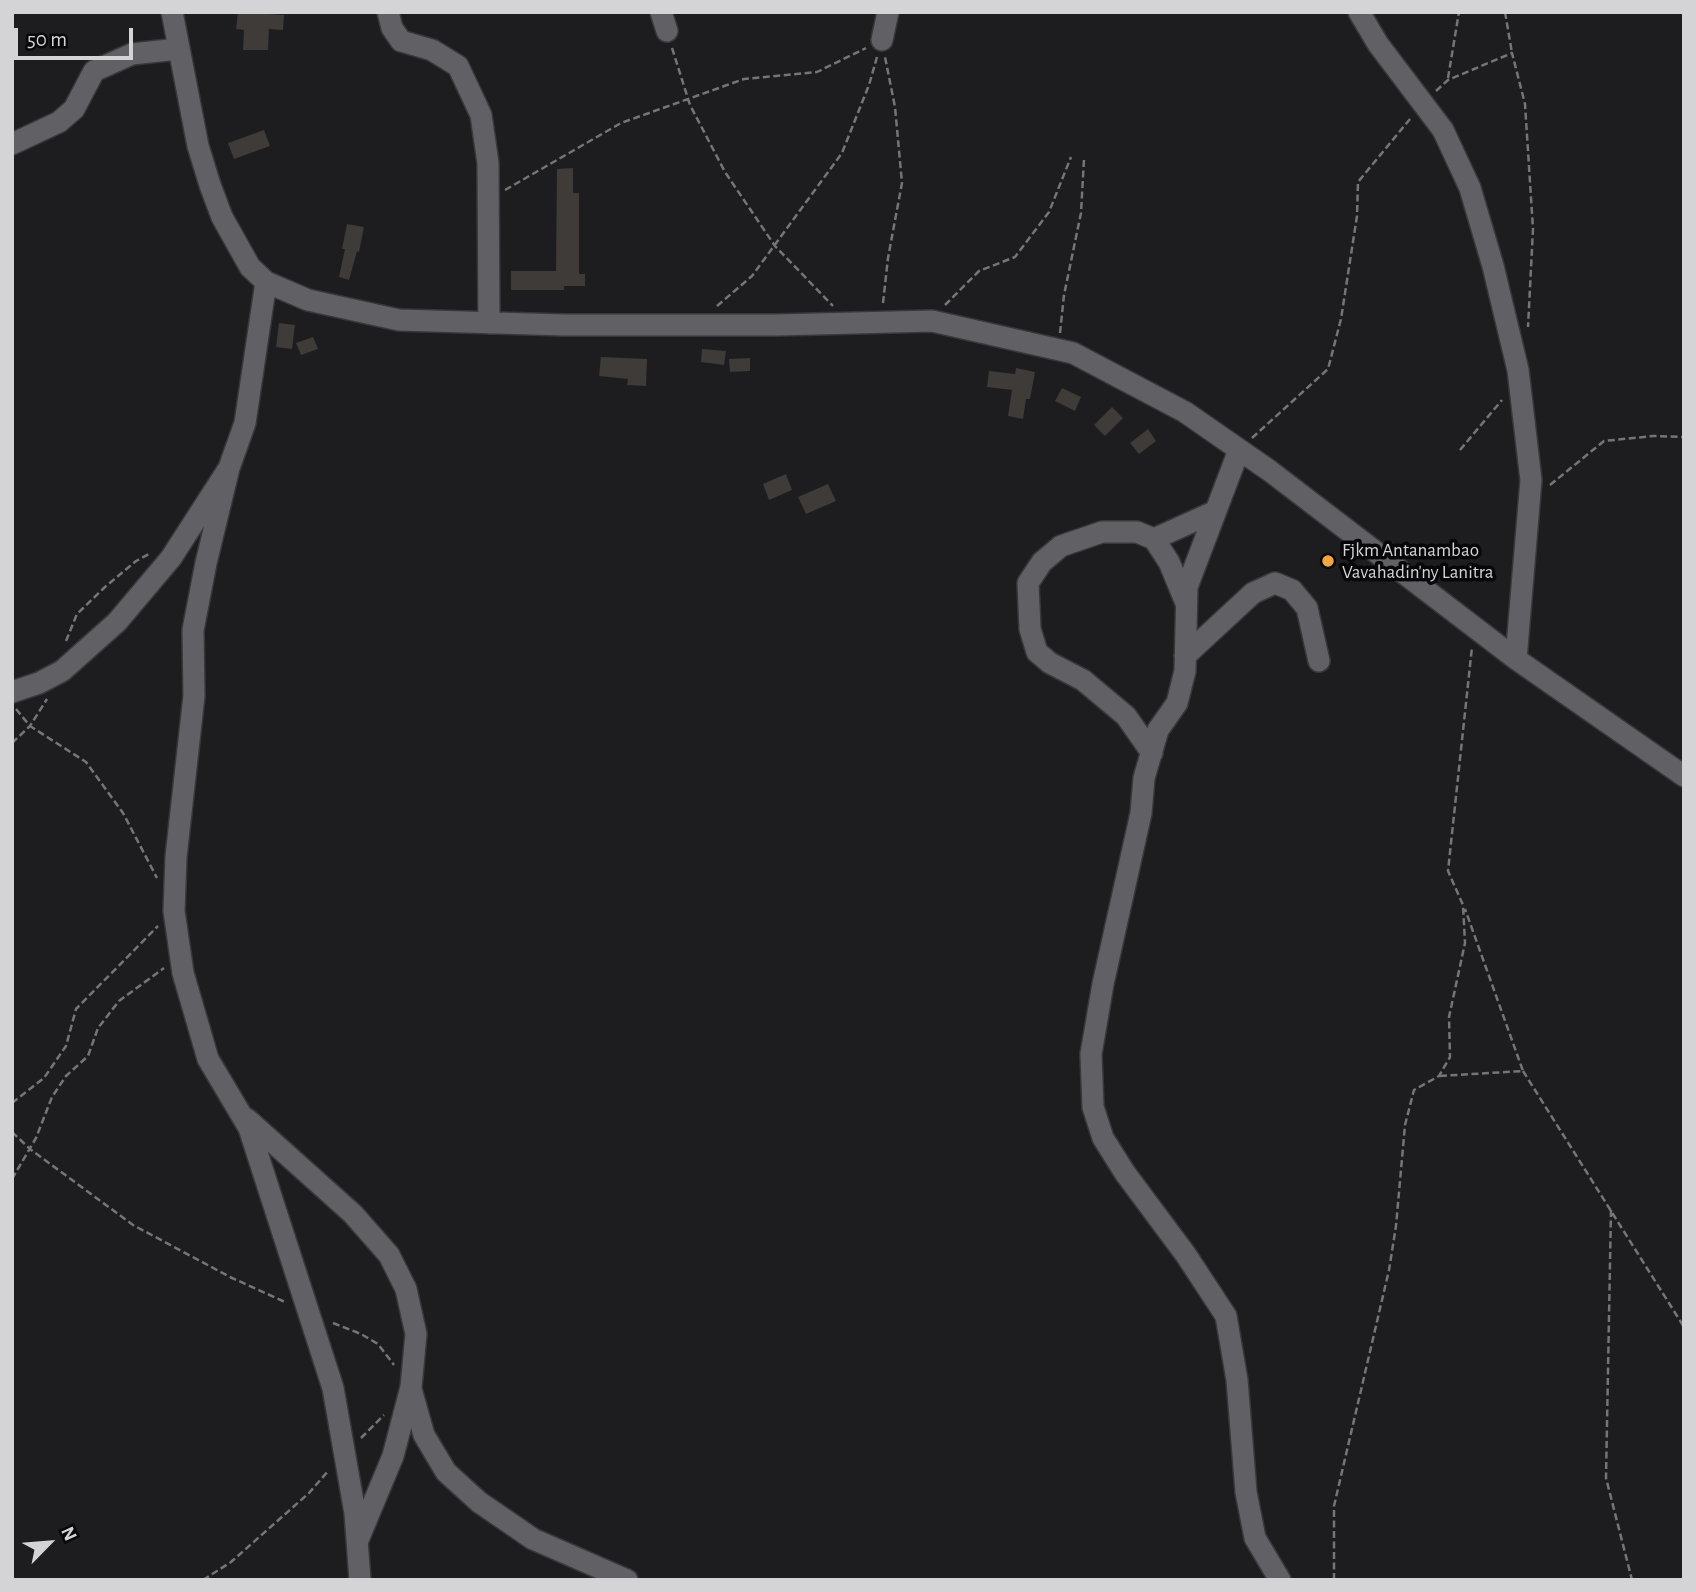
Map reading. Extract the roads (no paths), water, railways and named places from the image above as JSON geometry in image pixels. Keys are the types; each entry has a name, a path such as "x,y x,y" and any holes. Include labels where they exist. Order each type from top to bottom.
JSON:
{"street":[{"path":"172,12 198,146 210,186 222,217 250,267 266,282 308,300 399,320 690,325 932,321 1073,353 1185,412 1516,659 1684,776"},
{"path":"388,12 392,28 401,41 432,50 458,66 481,115 488,163 489,323"},
{"path":"882,40 888,12"},
{"path":"1359,12 1378,44 1443,130 1470,188 1493,266 1519,380 1531,480 1516,659"},
{"path":"12,144 59,122 74,109 94,71 132,54 178,49"},
{"path":"266,282 245,423 229,468 192,630 194,696 176,857 174,911 183,973 208,1059 249,1128 333,1388 355,1513 360,1580"},
{"path":"1239,450 1187,587 1185,671 1177,703 1158,730 1144,778 1141,813 1102,984 1091,1054 1093,1107 1103,1138 1226,1316 1237,1380 1246,1492 1255,1538 1280,1580"},
{"path":"12,692 39,683 62,671 117,622 171,558 229,468"},
{"path":"1154,539 1216,511"},
{"path":"1152,753 1126,716 1083,680 1050,663 1037,652 1030,629 1028,583 1042,562 1061,546 1102,533 1137,532 1154,539 1169,562 1186,604"},
{"path":"1185,656 1253,593 1275,583 1292,590 1307,608 1319,661"},
{"path":"240,1113 354,1214 389,1255 405,1289 416,1334 411,1387 393,1456 357,1544"},
{"path":"411,1387 424,1435 446,1472 454,1480 479,1502 533,1539 627,1580"}],"place":[{"name":"Fjkm Antanambao Vavahadin'ny Lanitra","path":"1328,561"}]}
